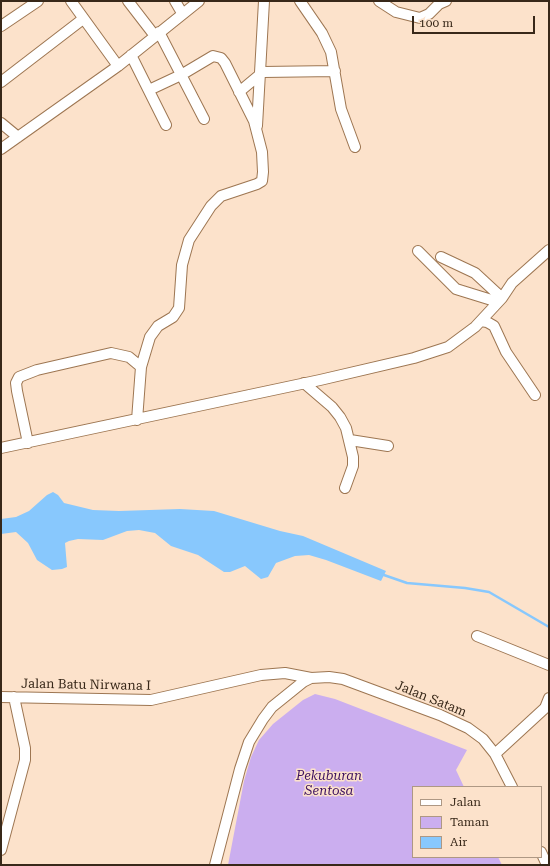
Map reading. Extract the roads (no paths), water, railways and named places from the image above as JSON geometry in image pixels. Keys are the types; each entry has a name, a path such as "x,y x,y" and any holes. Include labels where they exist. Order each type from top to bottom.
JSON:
{"street":[{"path":"1,26 38,1"},
{"path":"71,1 118,66"},
{"path":"128,1 157,34 204,119"},
{"path":"175,1 182,13"},
{"path":"1,149 118,66 198,1"},
{"path":"257,132 264,1"},
{"path":"300,1 327,44 335,71 342,109 355,148"},
{"path":"379,1 396,12 420,18 427,15 439,4 446,1"},
{"path":"1,82 83,19"},
{"path":"131,55 166,125"},
{"path":"137,420 141,367 150,337 158,326 173,317 179,308 182,265 189,240 211,206 221,196 262,182 262,152 254,121 225,63 217,56 213,56 181,75 149,90"},
{"path":"239,92 259,75 266,72 335,71"},
{"path":"1,122 18,137"},
{"path":"1,448 304,383 414,358 448,347 481,321 500,300 512,283 540,256 549,250"},
{"path":"418,251 456,289 500,300"},
{"path":"441,258 475,273 500,300"},
{"path":"481,321 487,322 494,326 506,352 535,395"},
{"path":"28,443 17,391 16,383 19,377 37,370 111,353 129,358 141,367"},
{"path":"304,383 326,401 340,417 350,440 353,466 345,488"},
{"path":"350,440 388,446"},
{"path":"477,636 549,666"},
{"name":"Jalan Batu Nirwana I","path":"1,698 151,700 261,675 285,673 311,678"},
{"name":"Jalan Satam","path":"311,678 330,677 343,680 440,715 476,733 496,754 512,786"},
{"path":"215,865 240,769 252,737 272,708 303,682 311,678"},
{"path":"1,850 25,760 25,748 14,697"},
{"path":"496,754 545,708 549,698"},
{"path":"542,854 547,865"}],"water":[{"path":"53,492 58,495 64,503 93,510 119,511 180,509 214,511 280,531 303,536 386,571 381,581 309,555 295,556 276,563 268,577 261,579 245,566 230,572 224,572 198,555 171,546 155,533 139,530 127,531 103,540 78,539 69,541 65,543 67,567 52,570 37,560 28,543 16,532 1,534 1,519 16,517 29,511 47,495"}],"waterway":[{"path":"381,574 407,583 465,588 489,592 549,627"}],"park label":[{"name":"Pekuburan Sentosa","path":"329,784"}]}
